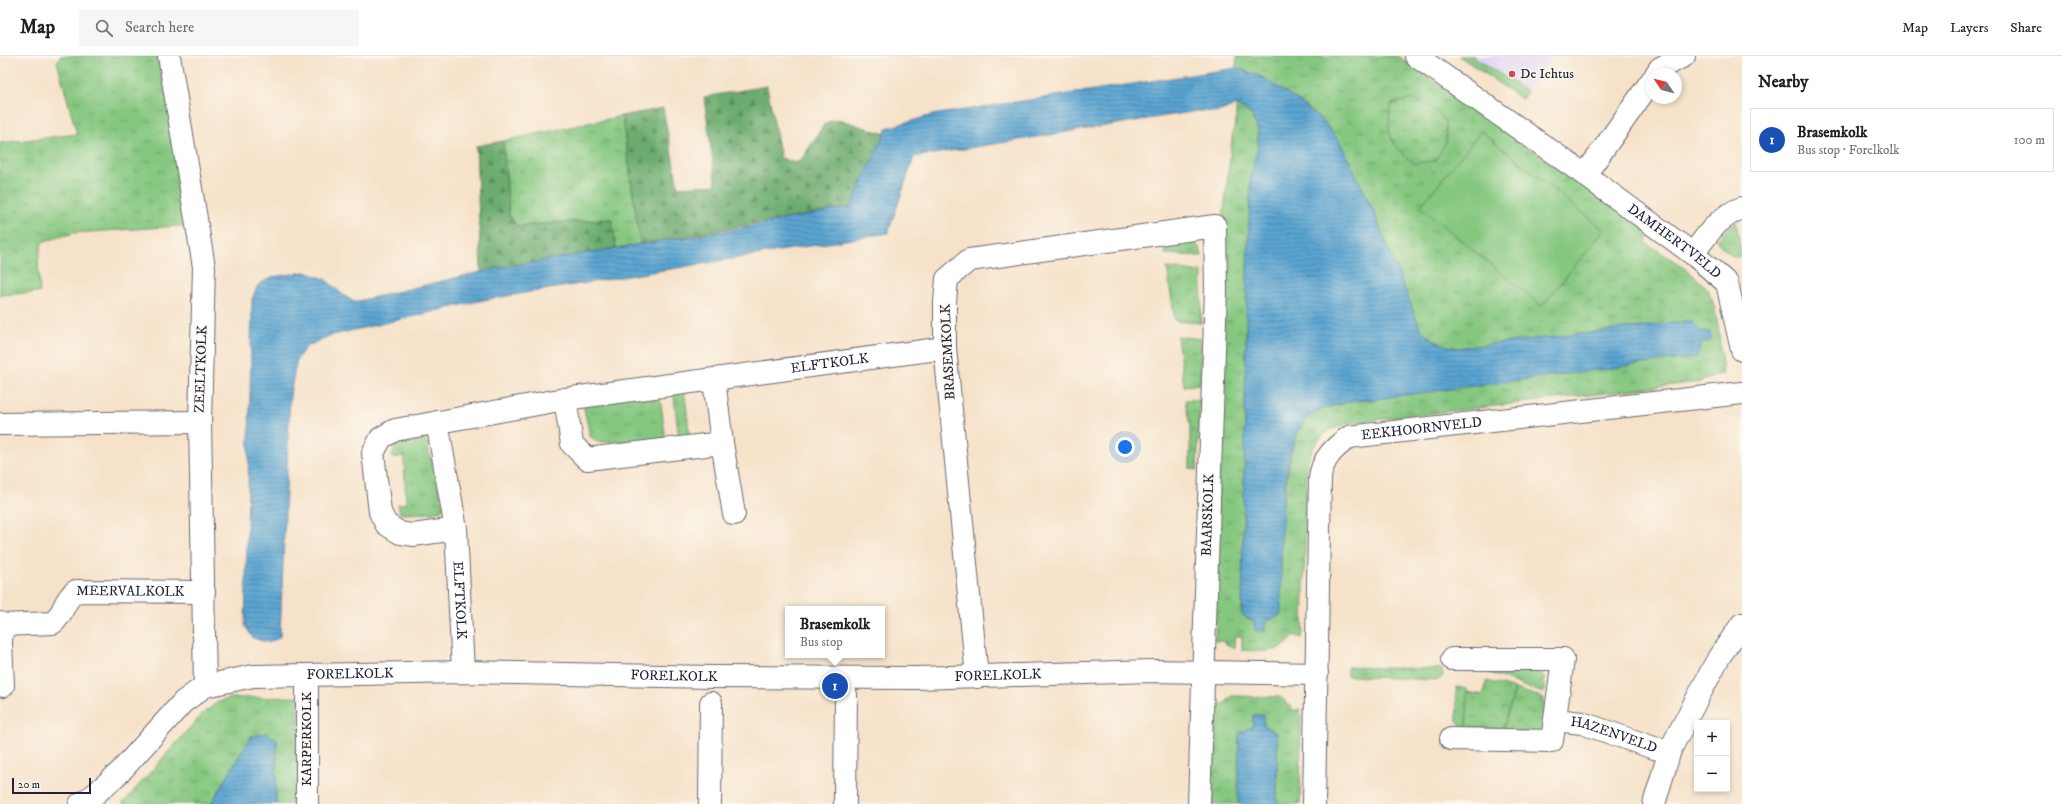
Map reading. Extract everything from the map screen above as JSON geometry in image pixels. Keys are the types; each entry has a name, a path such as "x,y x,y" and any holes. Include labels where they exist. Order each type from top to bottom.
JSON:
{"street":[{"name":"ZEELTKOLK","path":"169,56 204,267 200,422 205,686"},
{"name":"DAMHERTVELD","path":"1416,56 1585,175 1693,254 1727,283 1742,350"},
{"path":"1660,68 1684,56"},
{"path":"1585,175 1646,89"},
{"path":"1693,254 1714,225 1732,211 1742,208"},
{"name":"BRASEMKOLK","path":"977,677 945,348 945,302 947,279 969,260 1215,226"},
{"name":"BAARSKOLK","path":"1199,804 1202,673 1216,289 1215,226"},
{"name":"ELFTKOLK","path":"456,529 413,535 400,533 386,524 380,512 373,453 381,438 395,430 565,399 945,348"},
{"path":"714,380 722,443 734,514"},
{"name":"EEKHOORNVELD","path":"1314,804 1321,469 1331,452 1349,437 1742,393"},
{"path":"565,399 572,444 587,458 722,443"},
{"path":"0,424 200,422"},
{"name":"ELFTKOLK","path":"437,422 456,529 464,672"},
{"name":"MEERVALKOLK","path":"2,686 1,624 53,623 59,618 70,595 76,591 204,592"},
{"name":"HAZENVELD","path":"1654,804 1670,750 1719,657 1742,624"},
{"name":"HAZENVELD","path":"1451,739 1552,741 1556,720 1556,699 1563,659 1452,659"},
{"name":"FORELKOLK","path":"80,804 94,795 120,772 183,702 205,686 253,676 464,672 710,677 977,677 1152,672 1317,674"},
{"name":"KARPERKOLK","path":"307,675 307,804"},
{"path":"845,804 846,695"},
{"path":"710,804 711,702"},
{"name":"HAZENVELD","path":"1556,720 1582,724 1654,748 1670,750"}],"shaded area":[{"name":"De Ichtus","path":"1459,56 1553,56 1522,99"}],"green space":[{"path":"60,56 157,56 196,225 74,233 42,242 38,261 40,292 0,295 0,143 77,134 57,62"},
{"path":"1237,56 1398,56 1651,233 1645,243 1688,271 1702,284 1712,298 1717,319 1723,373 1699,382 1351,423 1341,425 1325,433 1312,449 1307,462 1303,633 1301,638 1294,635 1284,646 1278,649 1264,651 1242,650 1242,636 1235,636 1234,649 1222,641 1215,641 1223,219 1233,131 1236,123 1236,105 1251,114 1258,130 1258,145 1251,178 1247,270 1242,615 1266,622 1291,450 1303,421 1317,411 1343,403 1608,332 1457,348 1441,344 1432,339 1420,328 1374,212 1340,142 1322,120 1294,98 1264,78 1236,68"},
{"path":"1459,56 1473,56 1527,92 1522,99"},
{"path":"767,86 781,158 796,163 803,157 825,123 838,119 885,134 851,207 640,244 622,116 663,108 678,187 716,185 704,97"},
{"path":"1413,99 1436,110 1445,122 1446,142 1435,161 1413,163 1394,144 1391,138 1389,124 1391,104"},
{"path":"622,116 640,244 616,248 611,219 517,226 509,215 503,141"},
{"path":"1481,131 1604,230 1542,306 1420,207"},
{"path":"503,141 509,215 517,226 612,219 616,248 481,272 476,146"},
{"path":"1736,221 1741,256 1733,257 1716,241"},
{"path":"1172,239 1192,242 1201,251 1202,256 1165,254 1164,247 1172,245"},
{"path":"1167,268 1202,272 1201,323 1175,321"},
{"path":"1177,336 1201,339 1200,384 1184,386"},
{"path":"673,388 684,388 690,438 679,440"},
{"path":"659,390 666,441 597,442 590,436 582,399"},
{"path":"1185,400 1200,400 1197,470 1190,469 1190,426"},
{"path":"419,433 425,436 444,508 435,513 400,514 398,504 406,504 404,456 392,458 397,436"},
{"path":"1347,667 1442,669 1443,676 1438,680 1347,676"},
{"path":"1482,670 1539,671 1544,676 1545,690 1543,693"},
{"path":"1487,681 1515,689 1503,729 1467,728 1467,692 1483,695"},
{"path":"1456,687 1467,689 1467,692 1503,729 1515,689 1544,698 1544,733 1466,731 1457,721"},
{"path":"1232,696 1280,697 1288,703 1293,711 1300,709 1300,804 1277,804 1277,733 1264,726 1263,715 1253,715 1253,726 1239,734 1238,804 1213,804 1215,709 1219,704 1224,704"},
{"path":"299,697 298,804 276,804 277,740 267,733 251,736 211,804 122,804 204,712 218,702 231,698"}],"water":[{"path":"1236,68 1264,78 1294,98 1322,120 1340,142 1374,212 1420,328 1437,342 1446,346 1457,348 1692,321 1700,332 1710,332 1711,340 1701,344 1697,357 1343,403 1316,412 1306,418 1294,440 1288,462 1284,488 1281,543 1281,614 1266,622 1265,631 1255,631 1254,622 1242,615 1247,270 1251,178 1258,145 1258,130 1251,114 1236,105 1218,112 1197,111 914,157 888,233 483,300 329,336 306,347 297,359 290,395 280,637 269,643 253,638 245,626 252,299 258,285 272,277 305,272 325,279 354,302 497,268 742,228 851,207 887,128 932,115"},
{"path":"1253,715 1264,715 1264,726 1277,733 1277,804 1238,804 1239,734 1253,726"},
{"path":"267,733 277,740 276,804 211,804 251,736"}],"place":[{"name":"De Ichtus","path":"1512,74"},
{"name":"Brasemkolk","path":"835,686"}]}
